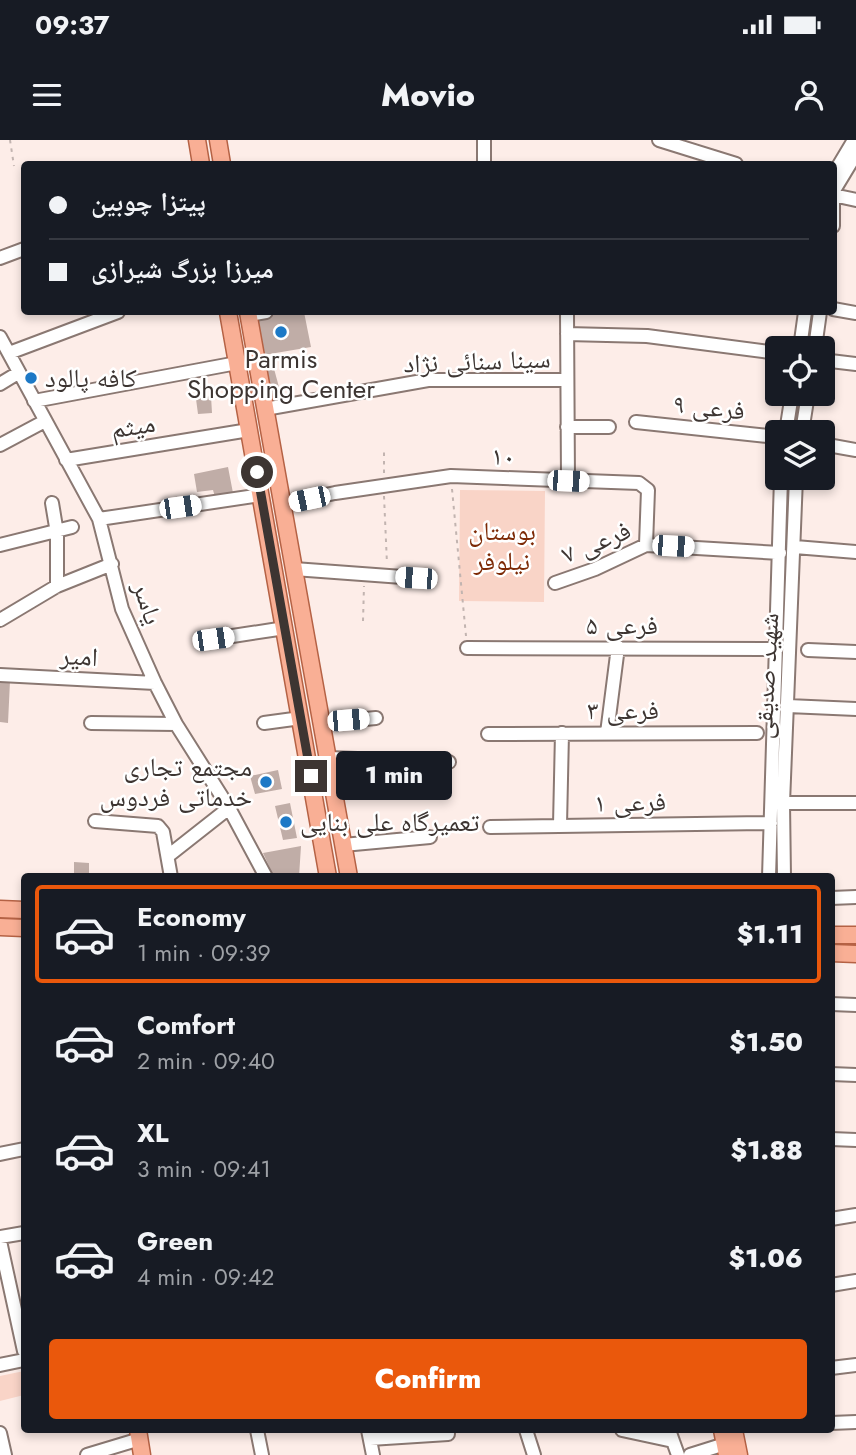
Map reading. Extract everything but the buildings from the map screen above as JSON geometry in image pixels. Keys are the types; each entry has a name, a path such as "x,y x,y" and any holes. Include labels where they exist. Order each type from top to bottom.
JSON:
{"main road":[{"path":"197,140 200,161"},
{"path":"218,140 222,161"},
{"path":"229,315 327,873"},
{"path":"248,315 348,873"},
{"path":"311,776 329,766"},
{"path":"0,909 21,910"},
{"path":"0,927 21,928"},
{"path":"835,935 856,935"},
{"path":"835,953 856,954"}],"street":[{"path":"484,140 484,161"},
{"path":"659,140 726,161"},
{"path":"837,168 854,140"},
{"path":"837,187 856,154"},
{"path":"837,195 856,200"},
{"path":"0,258 21,250"},
{"path":"837,310 856,313"},
{"path":"9,353 110,315"},
{"path":"567,315 568,481"},
{"path":"802,336 805,315"},
{"path":"817,336 820,315"},
{"path":"567,334 648,336 765,351"},
{"name":"یاسر","path":"0,337 99,519 122,609 155,683 176,724 229,808 264,873"},
{"path":"835,362 856,364"},
{"path":"34,401 237,363"},
{"path":"0,384 18,373"},
{"name":"سینا سنائی نژاد","path":"265,409 428,380 567,380"},
{"path":"0,444 45,421"},
{"name":"فرعی ۹","path":"636,422 765,436"},
{"path":"567,427 609,427"},
{"name":"میثم","path":"66,460 249,430"},
{"path":"835,446 856,450"},
{"name":"۱۰","path":"282,504 451,477 645,485 648,490 646,545"},
{"name":"شهید صدیقی","path":"769,873 781,490"},
{"name":"شهید صدیقی","path":"784,873 783,803 796,490"},
{"path":"99,519 261,495"},
{"path":"52,503 57,533 57,586"},
{"path":"0,545 57,533 72,527"},
{"name":"فرعی ۷","path":"555,583 595,569 646,545 780,553"},
{"path":"795,547 856,552"},
{"path":"0,620 57,586 112,564"},
{"path":"294,569 416,578"},
{"path":"213,639 285,628"},
{"path":"607,733 618,647"},
{"name":"فرعی ۵","path":"467,648 777,649"},
{"path":"808,650 856,652"},
{"name":"امیر","path":"0,675 155,683"},
{"path":"788,706 856,709"},
{"path":"264,723 301,718"},
{"path":"321,723 376,718"},
{"path":"91,723 176,724"},
{"path":"560,825 562,733"},
{"name":"فرعی ۳","path":"488,734 758,733"},
{"path":"329,766 449,762"},
{"path":"783,803 856,803"},
{"path":"168,856 229,808"},
{"path":"95,821 158,826 163,832 170,873"},
{"name":"فرعی ۱","path":"490,827 771,823"},
{"path":"343,845 430,837"},
{"path":"835,898 856,897"},
{"path":"835,1004 856,1005"},
{"path":"835,1074 856,1075"},
{"path":"835,1139 856,1140"},
{"path":"0,1154 21,1150"},
{"path":"835,1218 856,1215"},
{"path":"21,1234 0,1239 21,1337"},
{"path":"835,1284 856,1281"},
{"path":"0,1365 21,1361"},
{"path":"835,1368 856,1365"},
{"path":"835,1423 856,1422"},
{"path":"0,1433 5,1455"},
{"path":"258,1433 262,1455"},
{"path":"527,1433 534,1455"},
{"path":"651,1433 671,1435 678,1455"},
{"path":"373,1455 369,1435 448,1434"},
{"path":"87,1455 140,1441"},
{"path":"690,1455 731,1443"}],"path":[{"path":"9,140 14,166"},
{"path":"384,450 388,576"},
{"path":"451,477 467,648"},
{"path":"363,621 364,574"}],"green space":[{"name":"بوستان نیلوفر","path":"460,490 545,491 544,602 459,601"},
{"path":"21,1372 21,1396 0,1401 0,1376"}],"place":[{"name":"Parmis Shopping Center","path":"281,332"},
{"name":"کافه پالود","path":"31,378"},
{"name":"مجتمع تجاری خدماتی فردوس","path":"266,782"},
{"name":"تعمیرگاه علی بنایی","path":"286,822"}],"route":[{"path":"257,472 311,776"}]}
